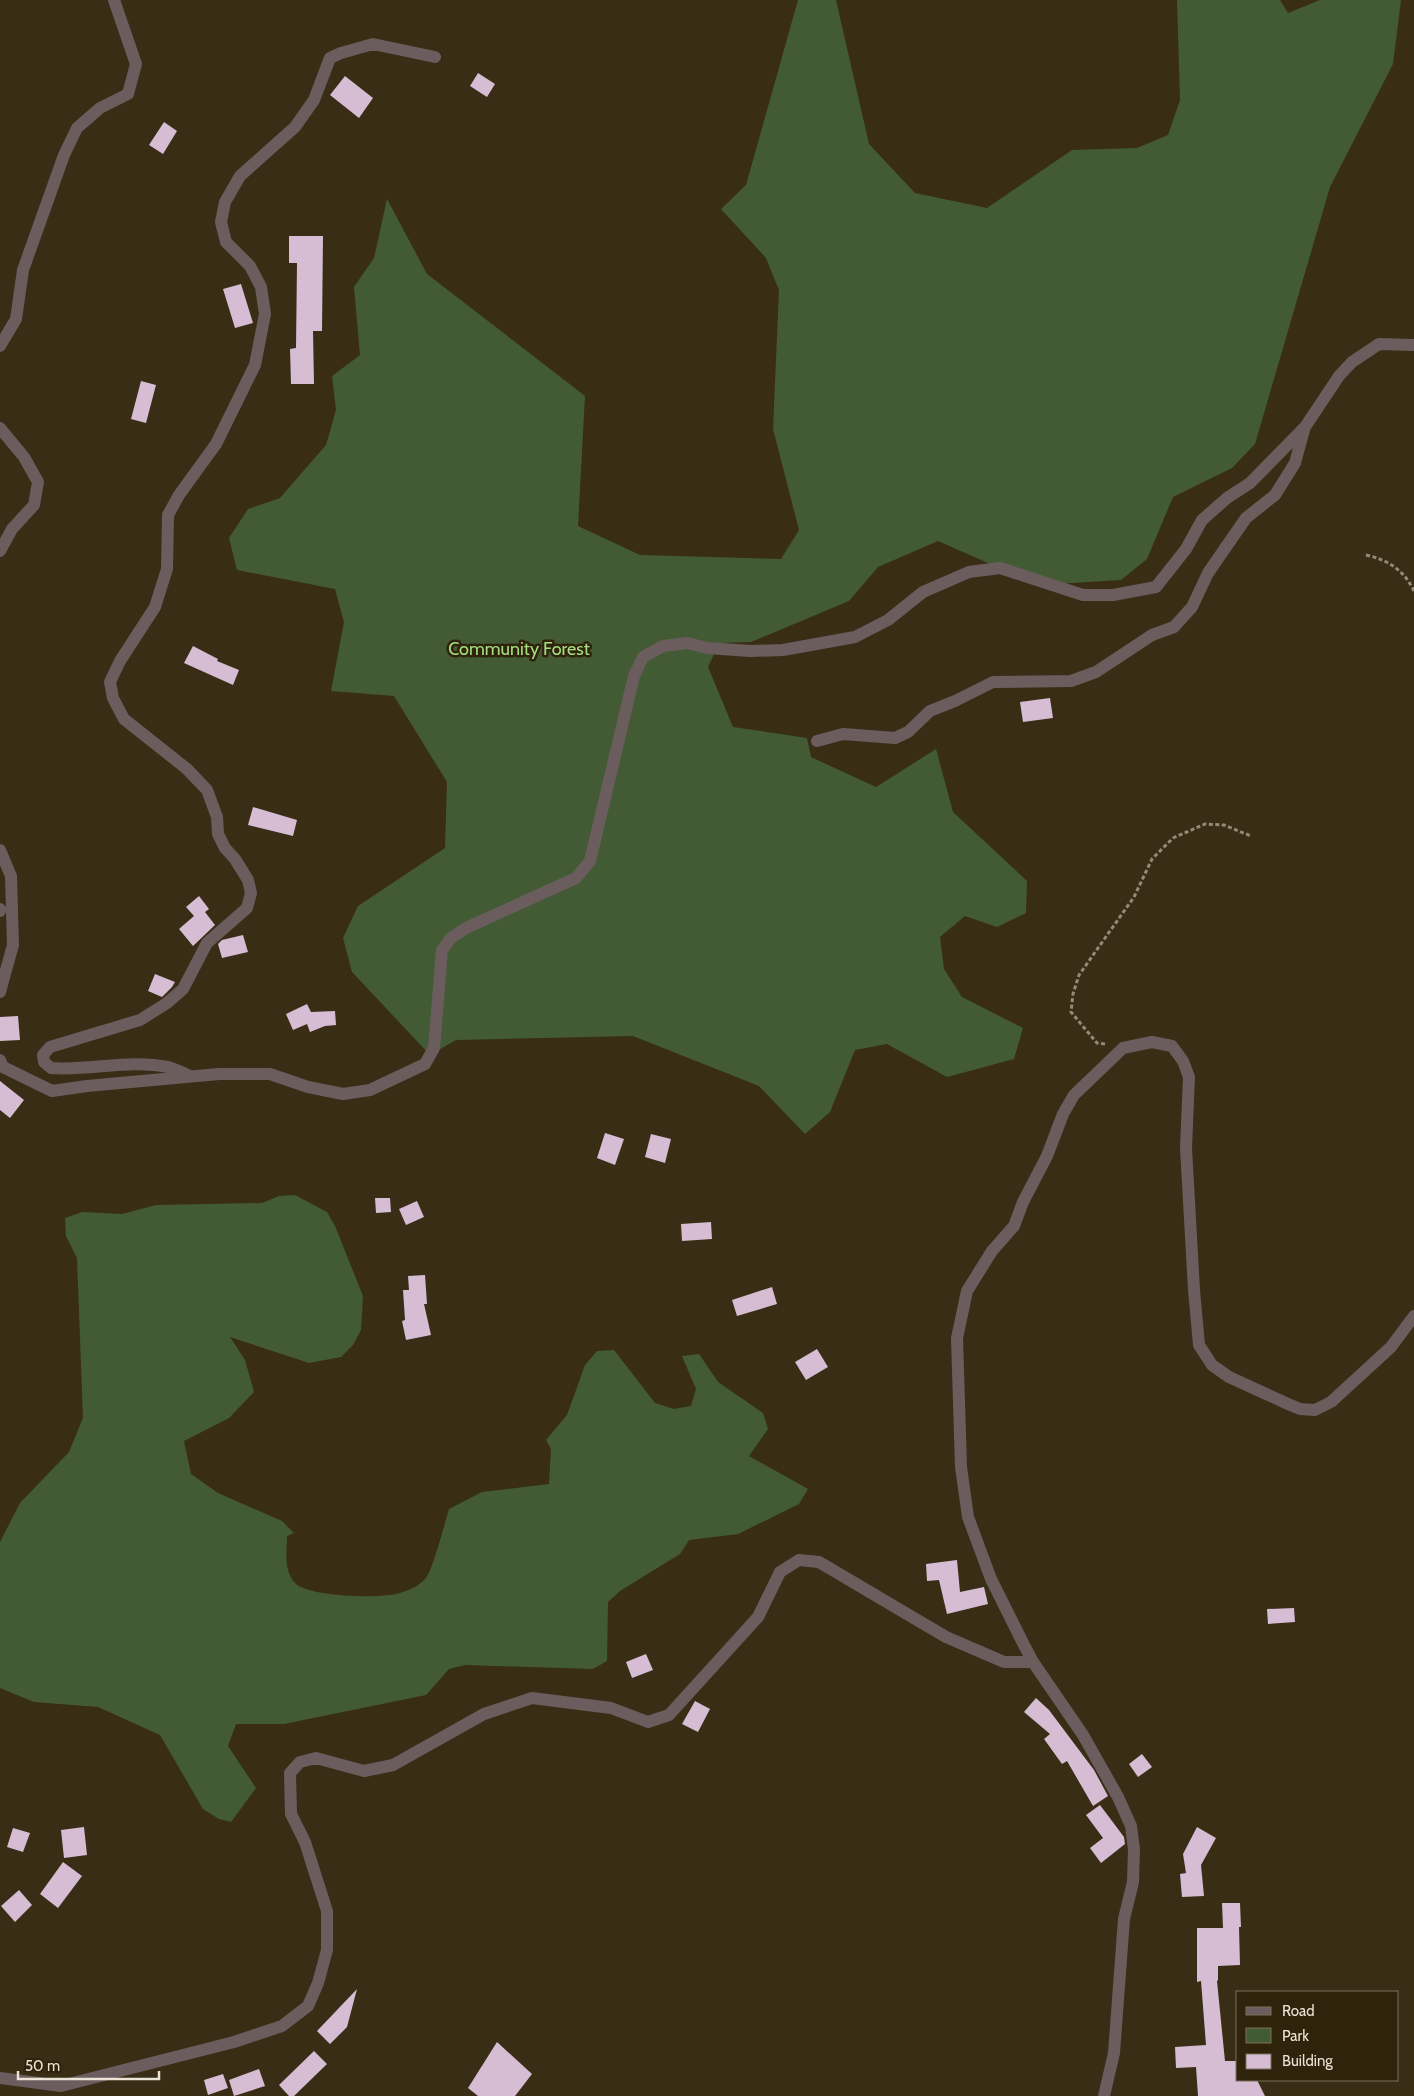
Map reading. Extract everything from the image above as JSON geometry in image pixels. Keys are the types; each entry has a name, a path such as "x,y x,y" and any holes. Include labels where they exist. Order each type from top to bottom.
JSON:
{"street":[{"path":"0,346 16,319 23,270 64,155 77,128 100,108 128,94 136,64 114,0"},
{"path":"193,1077 170,1067 143,1064 67,1069 50,1068 44,1062 43,1055 50,1047 140,1020 167,1003 183,989 207,943 247,908 251,893 248,880 235,859 225,848 218,834 217,817 207,790 186,769 124,719 113,698 110,682 120,661 155,607 167,569 168,515 178,495 216,444 255,364 265,314 261,287 250,266 226,242 220,222 225,202 240,176 295,127 314,100 330,58 373,44 435,57"},
{"path":"0,1060 3,1067 52,1091 95,1085 219,1074 270,1074 308,1087 343,1094 370,1090 425,1064 434,1048 442,950 451,938 474,924 576,878 590,861 634,676 643,657 663,646 687,643 707,648 750,652 783,650 855,637 888,620 923,592 969,572 1000,568 1083,595 1113,595 1156,587 1186,549 1202,520 1226,498 1250,483 1305,427 1339,376 1352,362 1379,344 1414,345"},
{"path":"817,741 843,734 895,738 908,732 930,711 955,701 992,682 1071,681 1096,672 1152,635 1174,627 1192,607 1208,574 1246,518 1275,495 1295,463 1305,427"},
{"path":"0,428 24,457 38,482 34,505 12,529 0,551"},
{"path":"0,850 11,876 13,945 0,992"},
{"path":"0,868 11,876"},
{"path":"1104,2096 1114,2053 1124,1919 1133,1882 1134,1849 1130,1826 1118,1797 1083,1735 1033,1662 991,1579 968,1517 961,1467 957,1338 967,1291 992,1251 1014,1226 1022,1202 1046,1156 1062,1114 1074,1095 1123,1048 1152,1042 1172,1046 1183,1061 1189,1077 1186,1148 1199,1345 1212,1365 1229,1377 1288,1404 1300,1409 1315,1410 1331,1402 1391,1347 1414,1316"},
{"path":"0,2078 61,2086 183,2056 282,2026 308,2006 318,1983 327,1950 327,1911 305,1842 291,1814 290,1773 300,1762 316,1758 364,1771 393,1764 484,1714 532,1698 612,1708 648,1722 669,1715 758,1617 780,1572 799,1560 819,1562 954,1641 1004,1662 1033,1662"}],"path":[{"path":"1366,555 1384,559 1400,570 1414,591"},
{"path":"1123,1048 1097,1043 1072,1012 1073,994 1079,975 1134,897 1152,859 1173,838 1205,824 1224,825 1252,836"}],"green space":[{"name":"Community Forest","path":"798,0 836,0 869,144 915,193 987,208 1072,150 1137,148 1168,135 1180,100 1177,0 1280,0 1288,13 1320,0 1401,0 1393,64 1330,187 1255,444 1232,468 1173,497 1147,559 1121,580 1055,584 1024,579 938,541 878,567 849,601 751,642 719,643 708,667 733,727 807,738 811,757 876,787 936,749 953,812 1027,881 1026,913 997,927 965,916 940,937 944,969 962,997 1023,1028 1014,1059 947,1077 887,1044 855,1050 830,1112 805,1134 759,1086 633,1036 456,1040 430,1055 352,972 343,938 358,906 445,848 447,782 394,696 331,691 344,622 335,589 237,570 229,538 248,509 280,498 326,445 336,410 332,376 360,355 354,287 374,258 387,199 427,274 585,396 578,526 640,555 781,559 799,530 773,429 779,290 766,258 721,209 746,185"},
{"path":"295,1195 327,1212 335,1226 363,1296 361,1330 353,1345 341,1357 309,1363 230,1337 245,1360 254,1392 229,1418 184,1441 191,1474 218,1493 282,1521 294,1533 287,1536 287,1566 291,1578 303,1588 329,1594 362,1596 391,1595 407,1591 420,1583 429,1573 449,1509 482,1492 549,1484 551,1449 546,1440 567,1415 585,1365 597,1351 614,1350 655,1403 674,1409 691,1406 696,1389 682,1356 699,1354 718,1382 763,1413 768,1429 749,1456 808,1489 799,1504 738,1534 689,1540 680,1554 620,1591 608,1602 607,1661 593,1669 465,1665 449,1669 426,1695 284,1724 236,1724 228,1746 256,1788 231,1822 219,1819 203,1809 160,1735 98,1707 34,1702 0,1688 0,1542 20,1503 69,1452 83,1418 77,1258 66,1236 65,1218 82,1212 122,1214 156,1205 262,1203 279,1196"}],"building":[{"path":"478,73 495,84 487,97 470,86"},
{"path":"345,76 373,98 359,118 330,95"},
{"path":"164,122 177,131 163,154 149,145"},
{"path":"289,236 323,236 322,331 313,331 314,384 291,384 290,349 296,348 297,263 289,263"},
{"path":"241,284 253,323 235,328 223,289"},
{"path":"141,381 156,385 146,423 131,419"},
{"path":"193,646 218,659 217,661 239,670 233,685 184,663"},
{"path":"1050,698 1053,718 1023,722 1020,702"},
{"path":"253,807 297,820 293,836 248,825"},
{"path":"199,896 209,909 205,912 215,925 193,946 179,929 194,916 186,907"},
{"path":"243,935 248,952 222,958 218,944 222,940"},
{"path":"155,974 175,982 162,997 148,991"},
{"path":"307,1004 311,1012 335,1011 336,1025 325,1026 310,1032 307,1024 293,1030 286,1014"},
{"path":"18,1016 20,1040 0,1041 0,1017"},
{"path":"0,1081 24,1100 10,1118 0,1110"},
{"path":"605,1133 624,1139 615,1165 597,1158"},
{"path":"651,1134 671,1139 665,1163 645,1157"},
{"path":"375,1198 390,1198 391,1212 376,1213"},
{"path":"417,1201 424,1217 406,1225 399,1209"},
{"path":"711,1222 712,1239 682,1241 681,1224"},
{"path":"425,1275 427,1304 424,1304 431,1335 406,1340 402,1321 405,1320 403,1290 409,1290 408,1276"},
{"path":"772,1287 777,1304 737,1316 732,1300"},
{"path":"817,1349 828,1367 806,1380 795,1362"},
{"path":"957,1560 960,1592 984,1587 988,1604 947,1614 939,1580 927,1581 926,1564"},
{"path":"1294,1608 1295,1622 1268,1624 1267,1609"},
{"path":"646,1654 653,1670 632,1678 626,1662"},
{"path":"1036,1698 1049,1710 1094,1770 1108,1796 1093,1806 1067,1761 1062,1764 1044,1739 1050,1734 1024,1712"},
{"path":"695,1701 710,1709 698,1732 682,1724"},
{"path":"1142,1754 1152,1767 1138,1777 1129,1764"},
{"path":"1100,1805 1124,1837 1125,1844 1101,1863 1090,1848 1103,1838 1086,1815"},
{"path":"84,1827 87,1855 64,1858 61,1830"},
{"path":"1197,1827 1216,1838 1201,1865 1204,1896 1182,1897 1180,1874 1186,1873 1183,1854"},
{"path":"13,1828 30,1833 23,1852 7,1847"},
{"path":"63,1862 82,1876 58,1908 40,1894"},
{"path":"19,1890 32,1905 15,1922 1,1906"},
{"path":"1222,1903 1240,1903 1240,1965 1218,1966 1217,1981 1225,2061 1236,2061 1236,2081 1258,2081 1265,2096 1198,2096 1196,2067 1176,2068 1175,2047 1206,2045 1201,1981 1197,1982 1197,1928 1223,1928"},
{"path":"357,1989 347,2027 330,2044 317,2031"},
{"path":"497,2042 532,2074 515,2096 478,2096 468,2088"},
{"path":"314,2051 327,2064 294,2096 289,2096 279,2085"},
{"path":"259,2069 265,2086 234,2096 229,2080"},
{"path":"223,2074 228,2088 208,2095 204,2080"}]}
